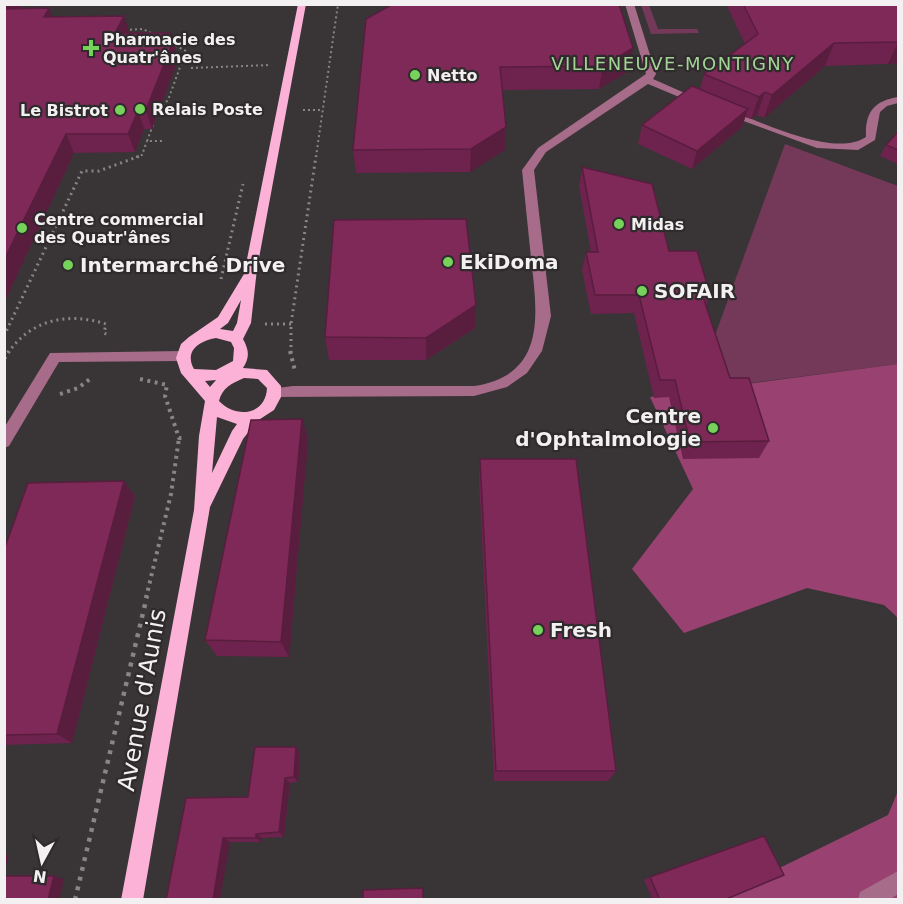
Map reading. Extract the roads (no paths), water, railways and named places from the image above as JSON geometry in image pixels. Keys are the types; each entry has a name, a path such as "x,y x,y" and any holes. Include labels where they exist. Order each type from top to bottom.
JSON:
{"main road":[{"path":"192,374 210,377 228,371 240,359 239,343 251,269 302,4"},
{"path":"251,269 223,320 189,345 182,356 183,363 224,416 242,419 252,417"},
{"path":"201,337 220,333 239,343 262,375 269,379 275,393"},
{"name":"Avenue d'Aunis","path":"132,900 202,510 206,436 214,402 219,385 234,375 244,372 262,375"},
{"name":"Avenue d'Aunis","path":"202,510 237,435 252,417 268,407 275,393"}],"street":[{"path":"275,393 448,391 490,388 516,373 536,354 543,336 544,316 528,170 542,150 647,81 651,74 629,4"},
{"path":"647,81 764,128 817,145 858,147 872,138 871,125 875,110 883,102 898,100"},
{"path":"4,442 55,357 182,356"},
{"path":"868,900 898,882"}],"place":[{"name":"Pharmacie des Quatr'ânes","path":"91,48"},
{"name":"Netto","path":"415,75"},
{"name":"Relais Poste","path":"140,109"},
{"name":"Le Bistrot","path":"120,110"},
{"name":"Midas","path":"619,224"},
{"name":"Centre commercial des Quatr'ânes","path":"22,228"},
{"name":"EkiDoma","path":"448,262"},
{"name":"Intermarché Drive","path":"68,265"},
{"name":"SOFAIR","path":"642,291"},
{"name":"Centre d'Ophtalmologie","path":"713,428"},
{"name":"Fresh","path":"538,630"}],"district":[{"name":"VILLENEUVE-MONTIGNY","path":"673,64"}]}
